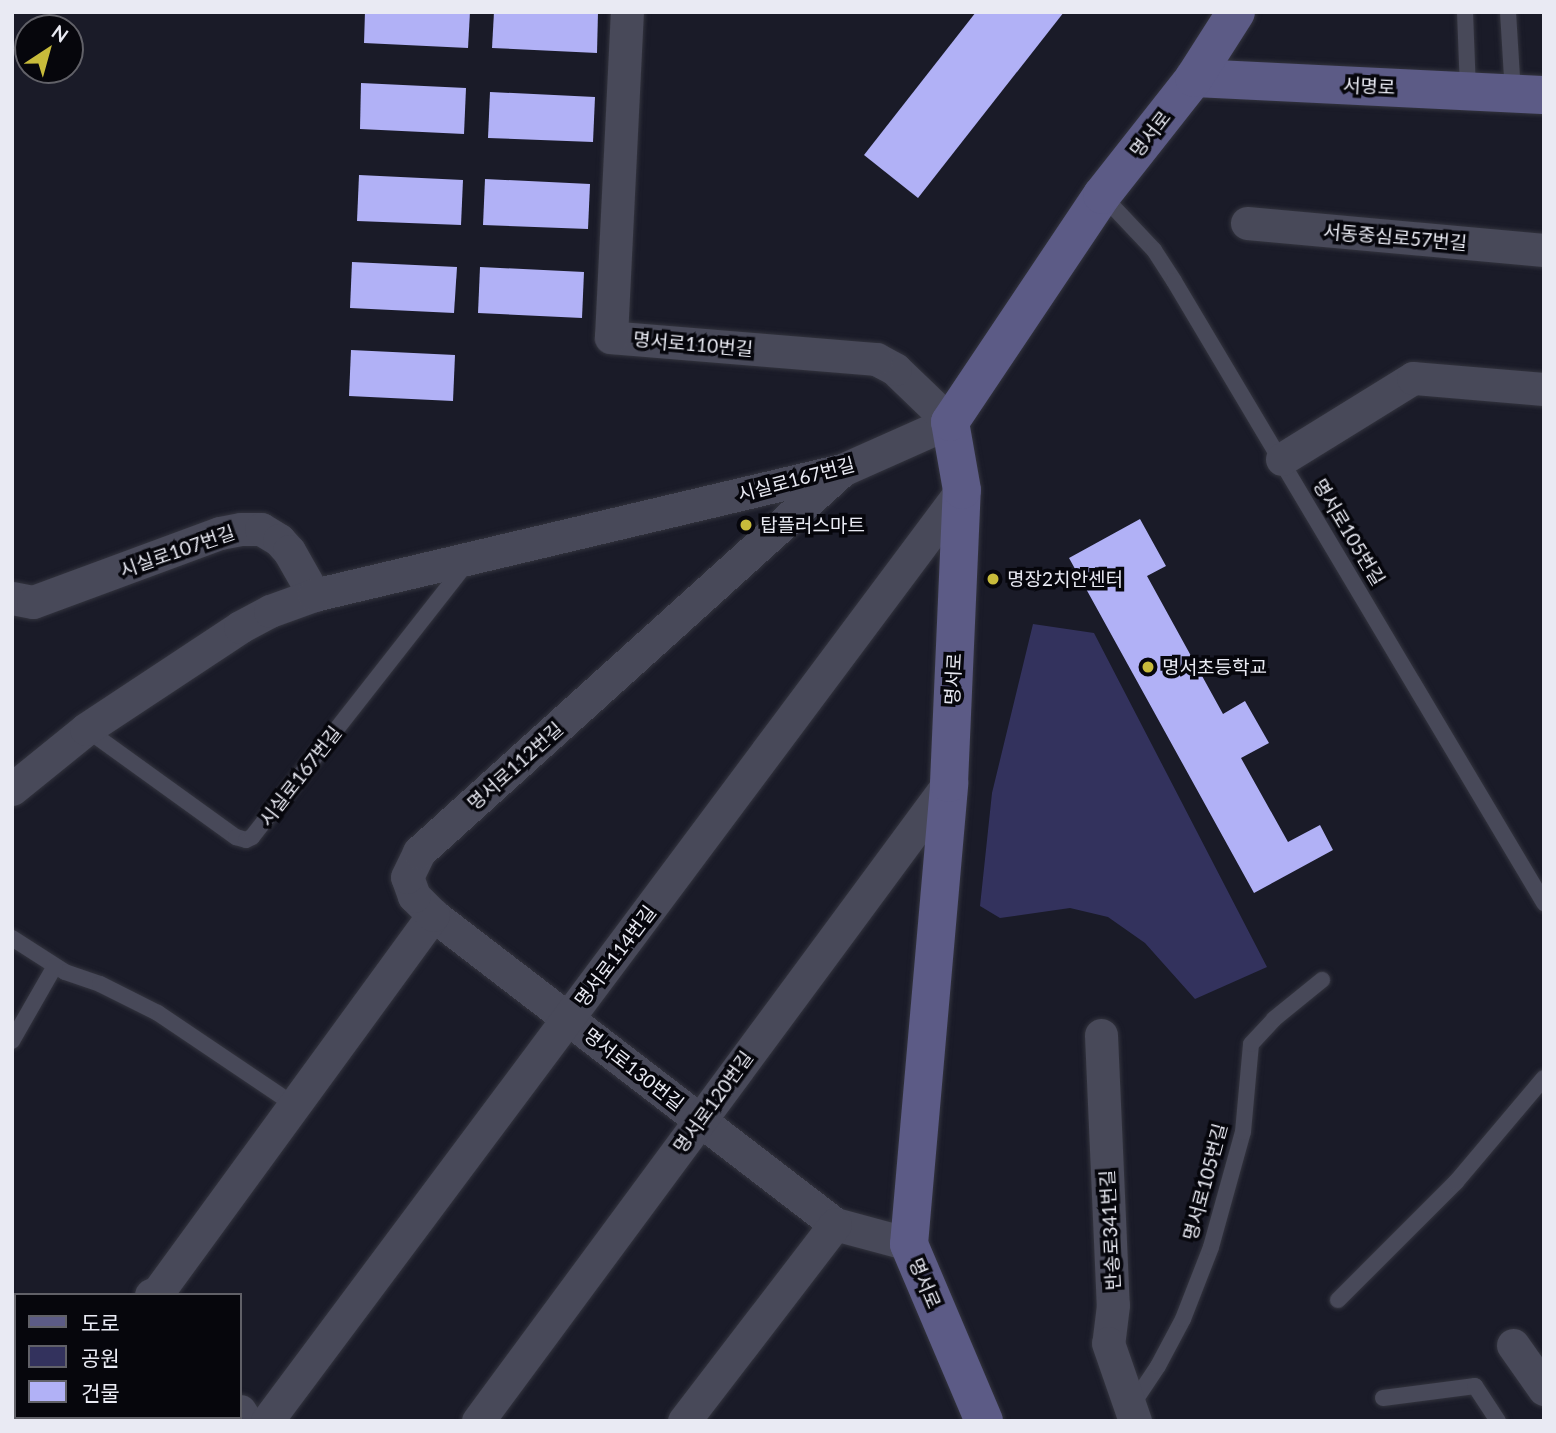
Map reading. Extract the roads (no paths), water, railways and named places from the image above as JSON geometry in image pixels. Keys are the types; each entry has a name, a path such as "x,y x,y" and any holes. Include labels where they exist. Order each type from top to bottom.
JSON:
{"street":[{"name":"명서로110번길","path":"627,12 611,337 876,359 895,369 950,422"},
{"name":"명서로","path":"984,1421 909,1244 949,783 962,490 950,422 1102,195 1194,78 1236,12"},
{"name":"서명로","path":"1194,78 1528,94"},
{"name":"서동중심로57번길","path":"1247,223 1544,250"},
{"path":"1282,459 1413,378 1544,389"},
{"name":"시실로167번길","path":"12,789 86,729 240,627 270,611 314,595 473,555 842,470 950,422"},
{"name":"명서로112번길","path":"433,915 414,896 407,877 419,852 842,470"},
{"name":"명서로114번길","path":"267,1421 962,490"},
{"name":"시실로107번길","path":"12,598 33,602 220,533 241,529 261,529 279,540 289,551 314,595"},
{"name":"명서로120번길","path":"478,1421 949,783"},
{"path":"157,1293 433,915"},
{"name":"명서로130번길","path":"433,915 835,1224 909,1244"},
{"name":"반송로341번길","path":"1101,1035 1113,1305 1108,1343 1133,1414"},
{"path":"684,1421 835,1224"},
{"path":"1513,1345 1544,1389"}],"lane":[{"path":"1465,12 1468,91"},
{"path":"1508,12 1528,94"},
{"name":"명서로105번길","path":"1102,195 1154,250 1282,459 1544,903"},
{"name":"시실로167번길","path":"86,729 236,837 246,840 253,837 473,555"},
{"path":"12,938 55,966 100,984 158,1013 293,1104"},
{"path":"12,1041 55,966"},
{"name":"명서로105번길","path":"1133,1414 1182,1319 1210,1247 1243,1132 1251,1044 1273,1019 1322,980"},
{"path":"1338,1300 1456,1182 1544,1078"},
{"path":"1383,1398 1475,1386 1498,1421"}],"place":[{"name":"탑플러스마트","path":"746,525"},
{"name":"명장2치안센터","path":"993,579"},
{"name":"명서초등학교","path":"1148,667"}]}
